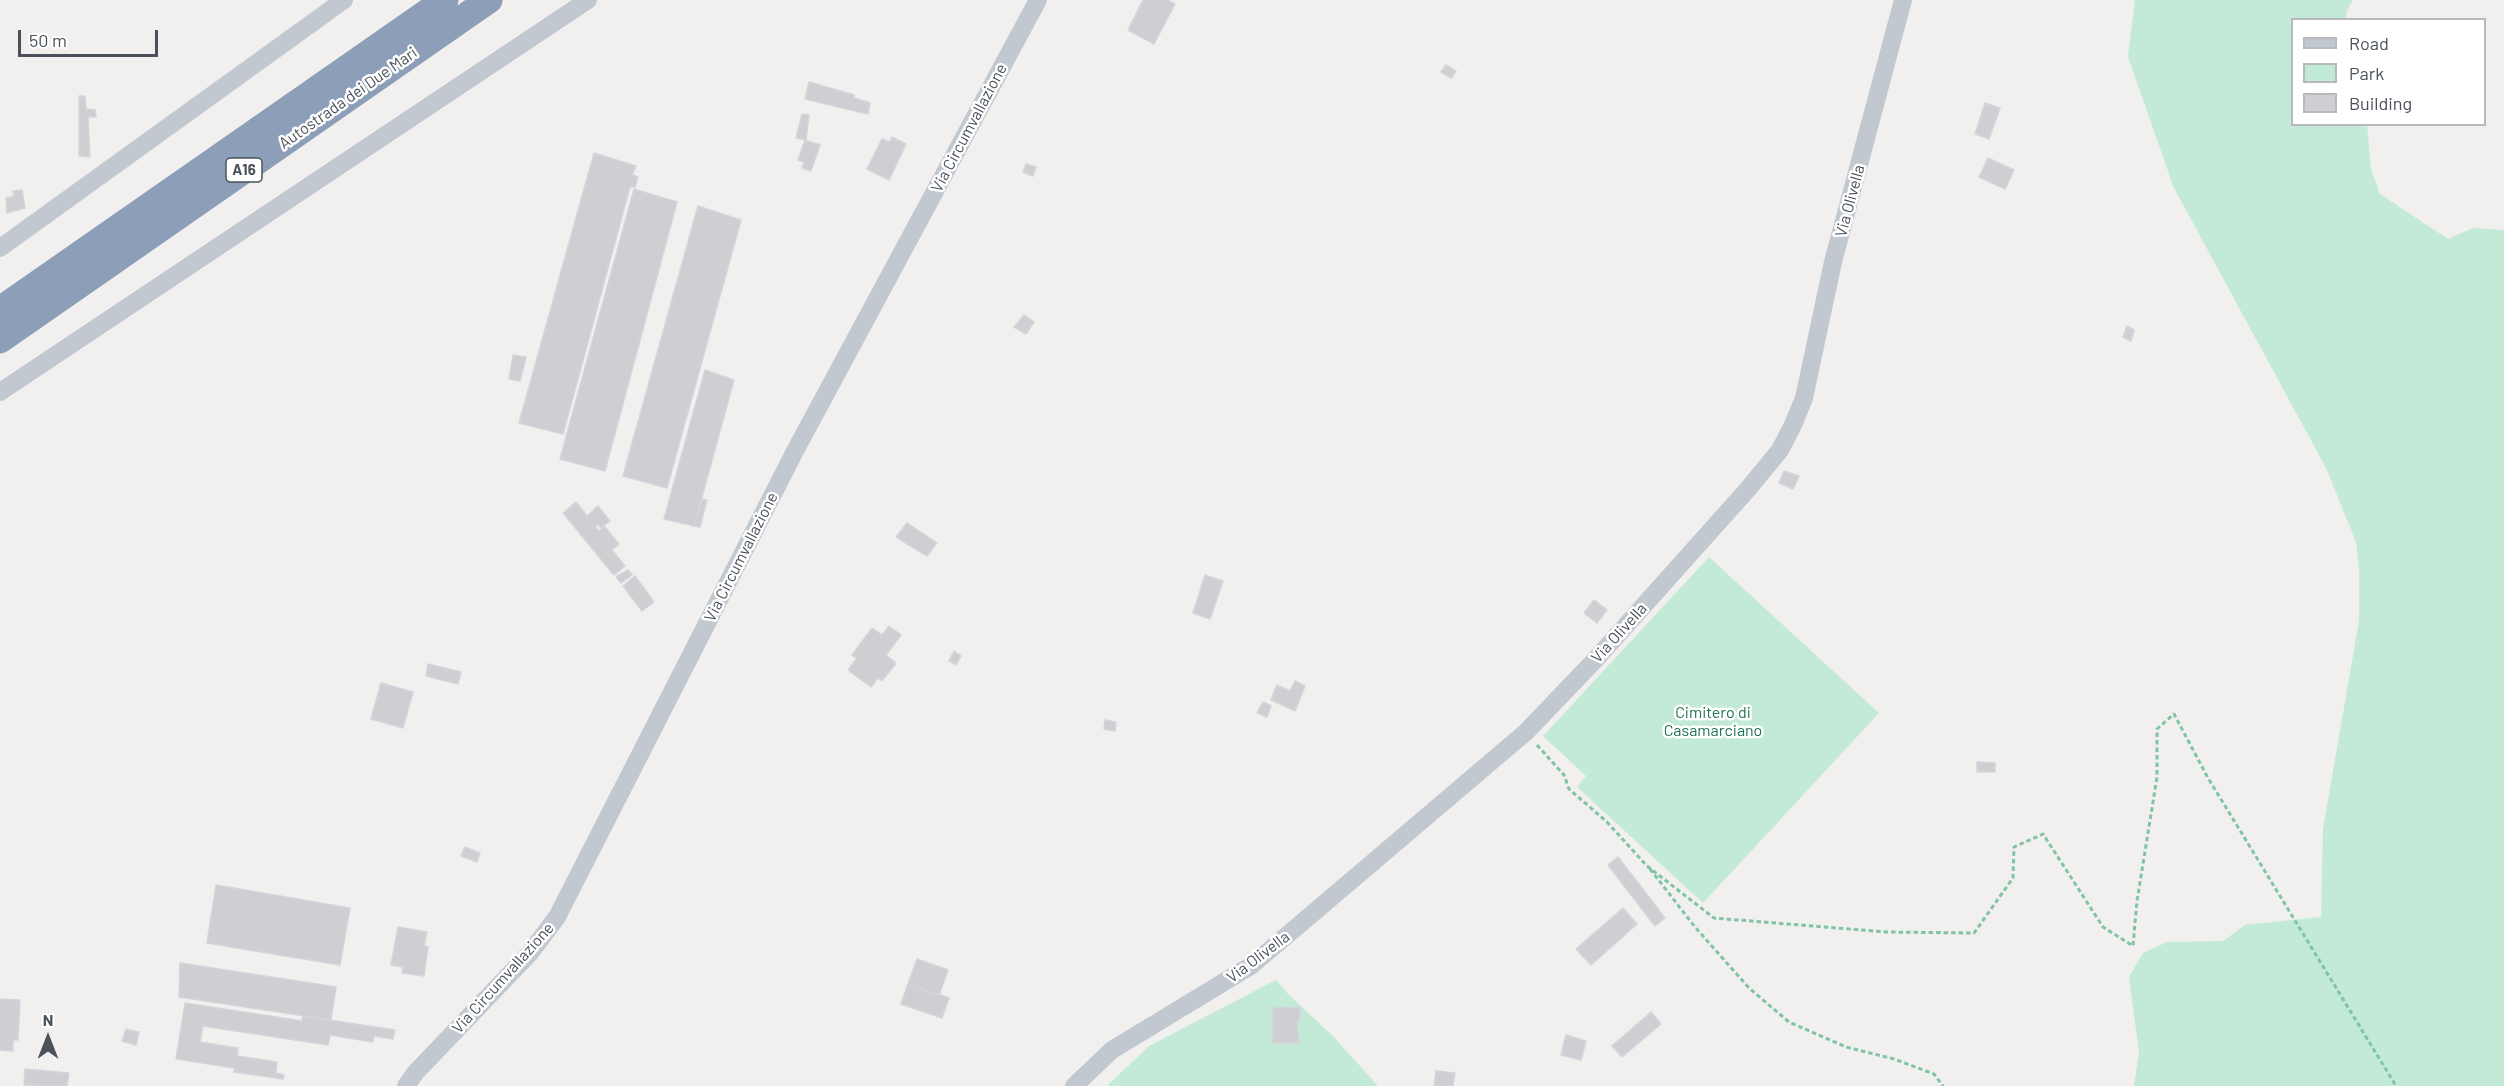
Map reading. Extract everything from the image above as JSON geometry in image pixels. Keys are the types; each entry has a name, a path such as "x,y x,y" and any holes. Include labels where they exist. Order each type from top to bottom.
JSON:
{"highway":[{"name":"Autostrada dei Due Mari","path":"0,310 445,0"},
{"name":"Autostrada dei Due Mari","path":"0,340 489,0"}],"street":[{"path":"0,248 344,0"},
{"path":"0,392 588,0"},
{"name":"Via Circumvallazione","path":"406,1086 416,1072 530,953 557,918 795,451 1038,0"},
{"name":"Via Olivella","path":"1074,1086 1112,1050 1252,965 1526,732 1595,660 1780,450 1804,398 1833,262 1904,0"}],"path":[{"path":"1647,866 1714,918 1886,932 1974,933 2013,878 2014,847 2043,834 2103,927 2133,946 2137,901 2157,777 2157,729 2174,714 2208,778 2396,1086"},
{"path":"1526,732 1564,775 1569,789 1607,822 1647,866 1695,927 1749,988 1789,1022 1846,1047 1894,1059 1934,1074 1943,1086"}],"green space":[{"path":"2135,0 2353,0 2346,18 2291,18 2291,126 2367,126 2371,169 2380,194 2448,239 2473,228 2504,230 2504,1086 2134,1086 2139,1052 2129,977 2143,953 2167,942 2223,941 2245,925 2321,917 2323,829 2359,621 2359,569 2356,542 2326,468 2174,188 2128,57"},
{"name":"Cimitero di Casamarciano","path":"1709,557 1879,713 1703,903 1577,787 1586,776 1543,736"},
{"path":"1276,980 1334,1037 1378,1086 1107,1086 1149,1046"}],"building":[{"path":"1143,0 1167,0 1175,4 1154,44 1128,30"},
{"path":"1446,65 1456,71 1451,78 1441,72"},
{"path":"809,82 854,95 854,98 870,103 868,114 805,99"},
{"path":"79,96 85,96 86,109 95,110 96,117 88,117 90,157 79,156"},
{"path":"1985,103 2000,108 1989,139 1975,134"},
{"path":"802,114 809,115 806,140 796,138"},
{"path":"892,137 906,144 889,180 867,169 882,139 890,142"},
{"path":"805,140 820,145 811,171 802,168 804,162 798,160"},
{"path":"594,153 636,166 632,175 638,177 635,187 630,187 563,434 519,423"},
{"path":"1988,158 2014,170 2005,189 1979,177"},
{"path":"1026,164 1036,167 1033,176 1023,172"},
{"path":"634,189 677,202 605,471 560,459"},
{"path":"22,190 25,208 7,213 6,198 14,196 13,191"},
{"path":"698,206 741,220 667,488 623,476"},
{"path":"1024,315 1034,322 1026,334 1014,327"},
{"path":"2127,326 2134,330 2131,341 2123,337"},
{"path":"513,355 526,357 520,381 509,379"},
{"path":"705,370 734,380 694,526 664,519"},
{"path":"1784,471 1799,476 1793,489 1779,483"},
{"path":"701,499 707,500 700,527 694,526"},
{"path":"576,502 587,516 598,506 610,521 601,528 598,524 595,527 599,531 605,527 619,544 612,550 625,566 614,575 563,513"},
{"path":"907,523 937,543 927,556 896,537"},
{"path":"628,570 632,575 621,583 616,577"},
{"path":"1205,575 1223,581 1210,619 1193,613"},
{"path":"635,576 654,602 642,611 623,586"},
{"path":"1594,600 1607,610 1597,623 1584,613"},
{"path":"889,626 901,635 886,655 896,663 882,681 878,678 871,687 848,670 857,658 852,655 872,628 882,635"},
{"path":"954,651 961,656 956,665 949,661"},
{"path":"428,664 461,672 458,684 426,676"},
{"path":"1295,681 1305,686 1295,711 1271,700 1277,685 1290,691"},
{"path":"381,683 413,692 403,728 371,719"},
{"path":"1263,702 1271,706 1267,717 1257,713"},
{"path":"1105,720 1116,722 1115,731 1104,729"},
{"path":"1977,762 1995,763 1995,772 1977,772"},
{"path":"465,847 480,853 477,862 461,856"},
{"path":"1618,857 1665,918 1655,926 1608,865"},
{"path":"216,885 350,908 340,965 207,943"},
{"path":"1623,908 1637,924 1591,965 1576,949"},
{"path":"398,927 427,932 424,946 428,947 424,976 402,973 403,967 391,965"},
{"path":"917,959 948,970 939,995 908,984"},
{"path":"180,963 336,987 331,1020 179,997"},
{"path":"908,984 949,998 942,1018 901,1004"},
{"path":"0,999 20,1000 18,1040 13,1040 13,1051 0,1050"},
{"path":"185,1003 302,1021 303,1016 395,1030 393,1039 374,1036 373,1042 330,1035 328,1045 203,1026 200,1042 238,1048 237,1056 277,1062 276,1073 284,1075 283,1079 234,1072 235,1068 176,1059"},
{"path":"1300,1007 1300,1020 1297,1022 1299,1043 1273,1043 1273,1008"},
{"path":"1651,1012 1661,1024 1622,1057 1612,1046"},
{"path":"126,1029 139,1032 136,1045 122,1041"},
{"path":"1566,1035 1586,1041 1581,1060 1561,1055"},
{"path":"25,1069 69,1073 67,1086 24,1085"},
{"path":"1436,1071 1455,1073 1453,1086 1434,1086"}]}
